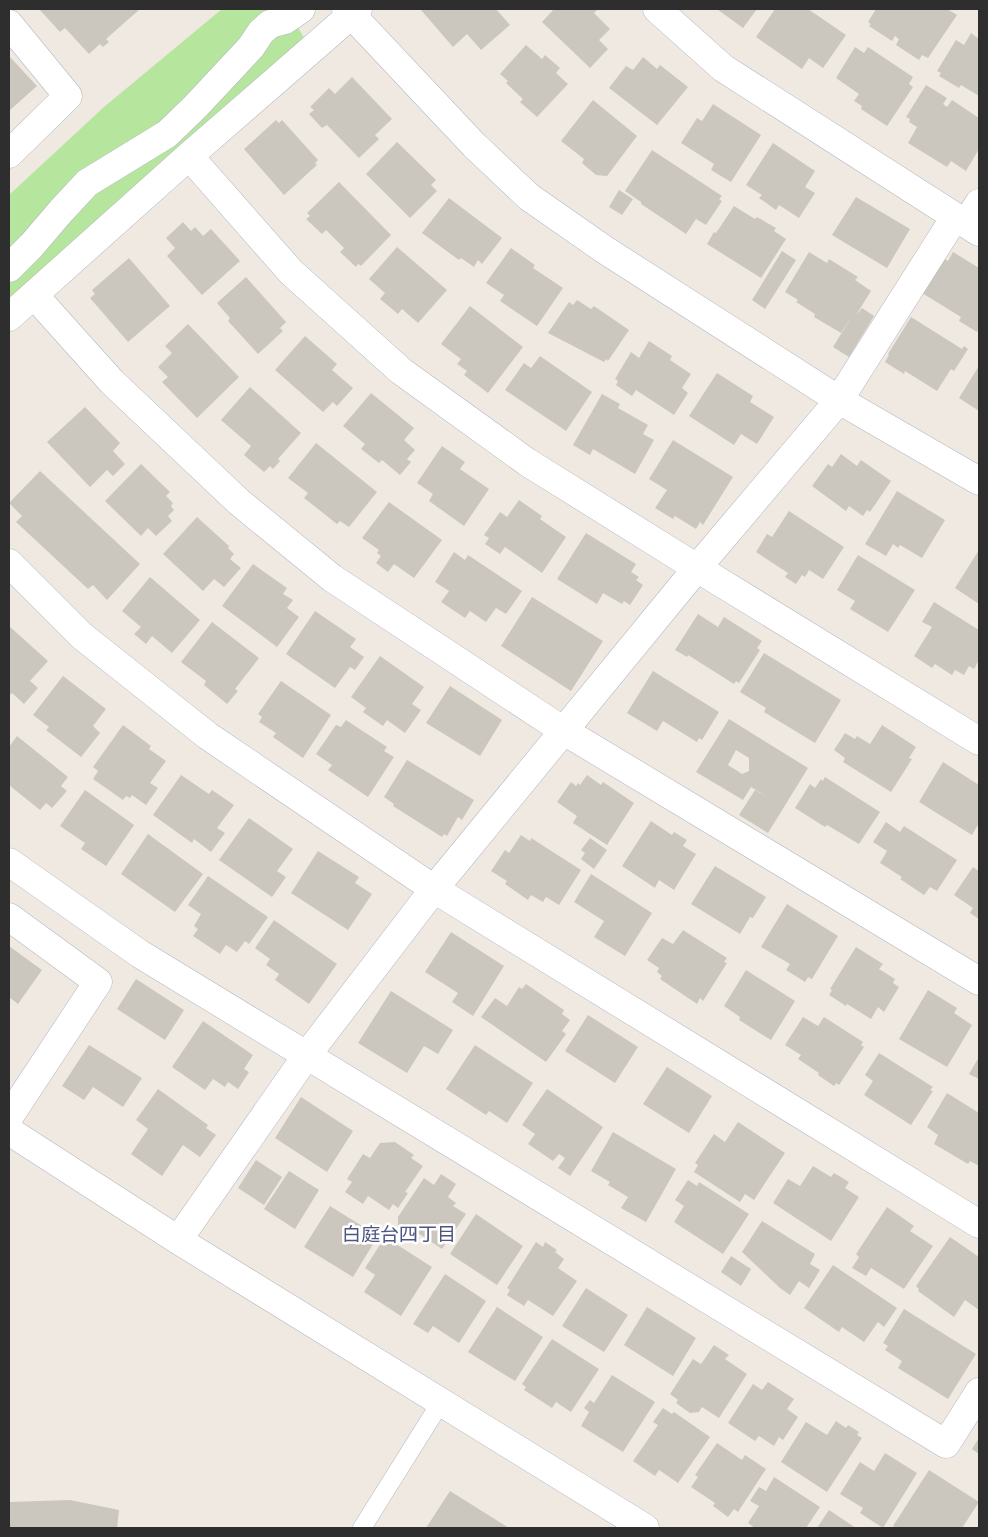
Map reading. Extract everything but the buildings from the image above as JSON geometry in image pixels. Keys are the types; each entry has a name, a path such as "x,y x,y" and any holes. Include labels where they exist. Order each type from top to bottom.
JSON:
{"street":[{"path":"9,268 32,245 87,182 166,134 195,108 245,54 261,32 270,24 284,20 300,9"},
{"path":"178,1240 307,1055 434,889 697,568 839,400 970,219 723,68 656,9"},
{"path":"9,317 352,11 474,145 530,197 606,250 839,400 979,481"},
{"path":"9,24 68,96 9,154"},
{"path":"189,156 291,272 401,370 527,462 979,741"},
{"path":"34,295 112,382 246,508 332,578 564,731 979,980"},
{"path":"9,564 82,636 208,736 434,889 979,1224"},
{"path":"9,862 140,954 946,1444 979,1392"},
{"path":"9,917 98,982 9,1117"},
{"path":"9,1131 178,1240 645,1528"}],"lane":[{"path":"362,1528 441,1402"}],"green space":[{"path":"222,9 294,9 299,29 304,38 9,303 9,195 104,107"}],"district":[{"name":"白庭台四丁目","path":"399,1234"}]}
